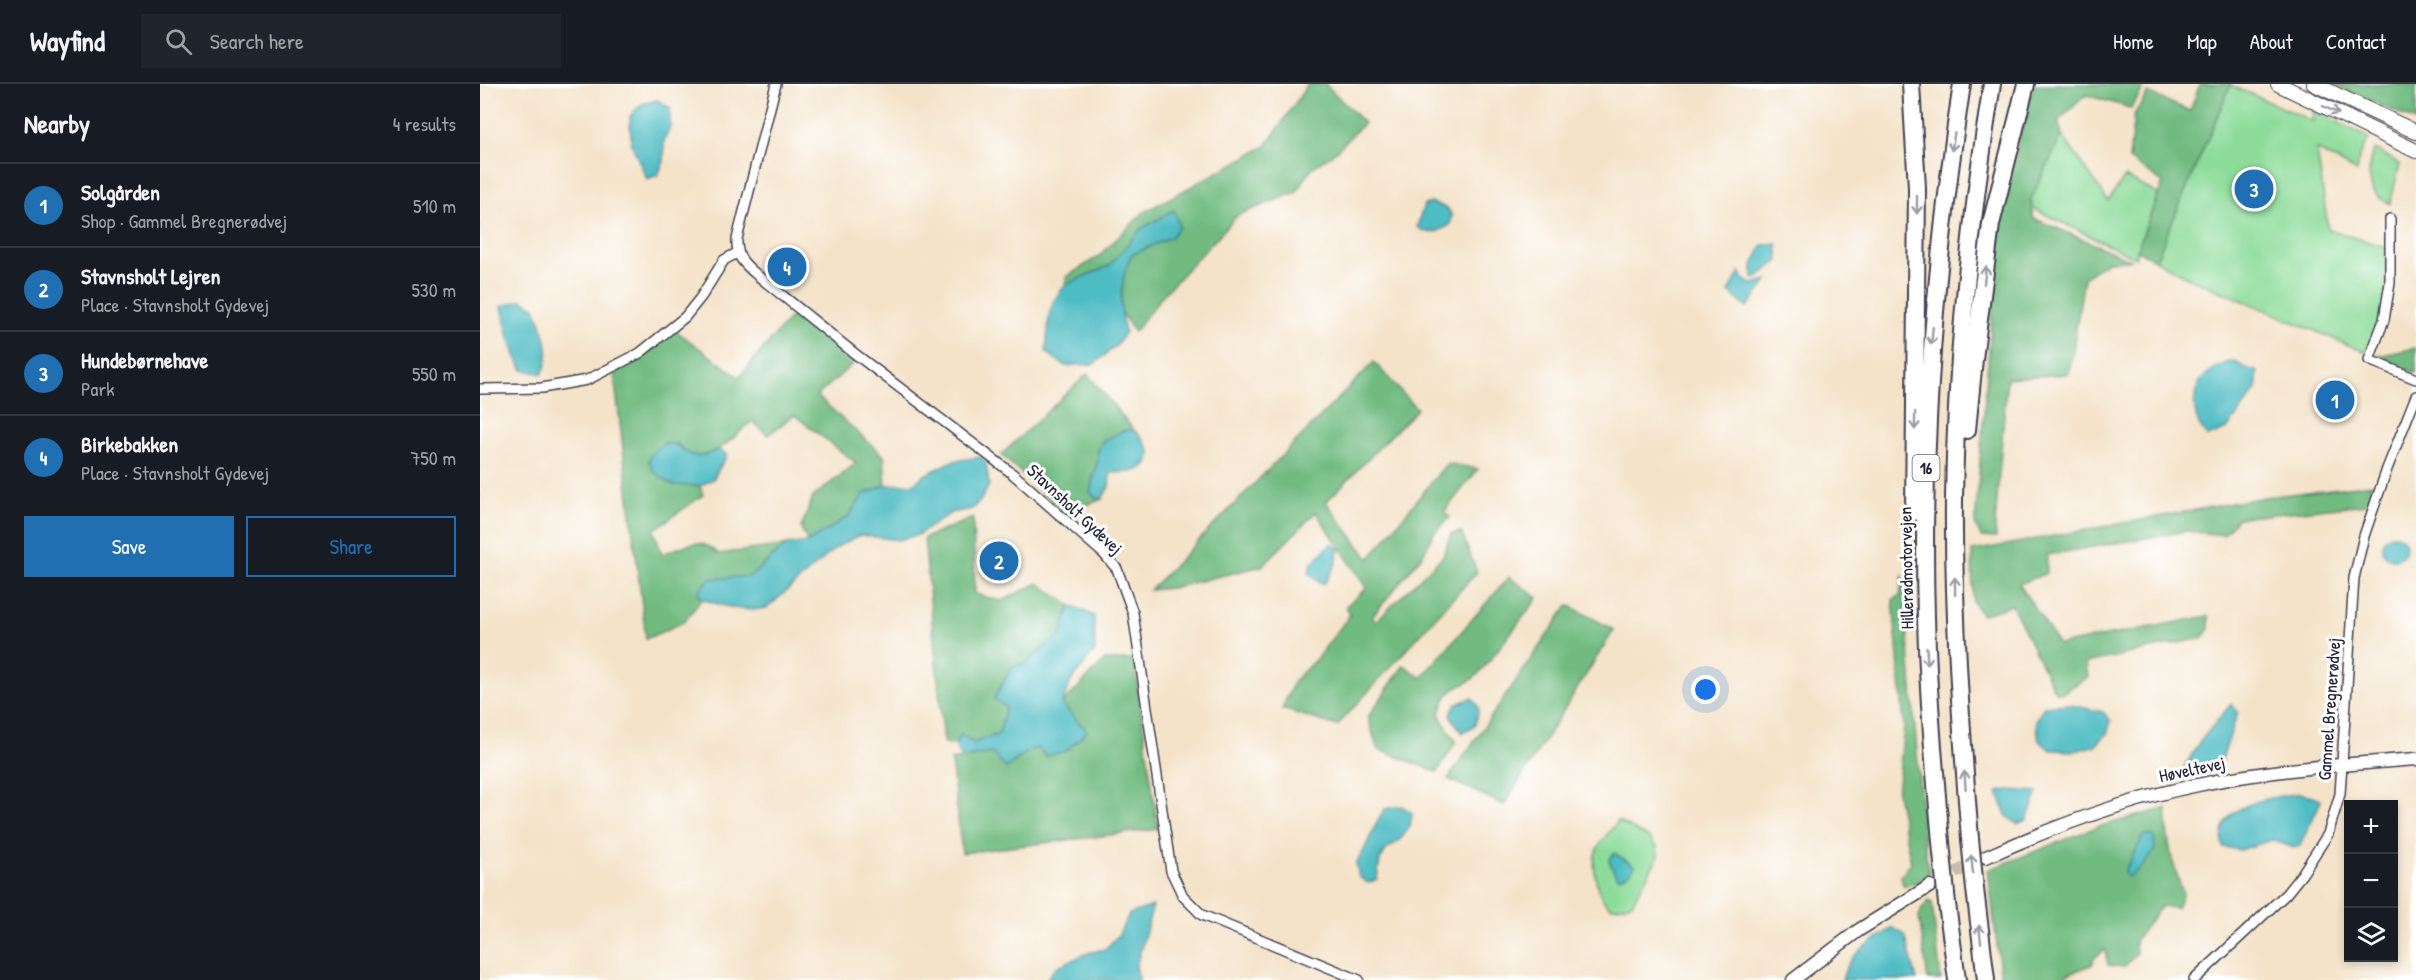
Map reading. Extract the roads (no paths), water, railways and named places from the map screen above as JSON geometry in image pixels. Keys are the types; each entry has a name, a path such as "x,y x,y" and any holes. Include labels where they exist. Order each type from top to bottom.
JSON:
{"highway":[{"path":"1911,84 1917,188 1913,500 1916,587 1926,617"},
{"name":"Hillerødmotorvejen","path":"1957,980 1947,904 1931,723 1926,617 1925,496 1930,355 1937,266 1962,84"},
{"name":"16","path":"1986,980 1970,839 1955,616 1954,499 1960,358 1978,175 1992,84"},
{"path":"1954,499 1965,457 1974,359 1991,224 2026,84"}],"main road":[{"path":"2278,84 2416,150"},
{"path":"2314,84 2416,132"}],"street":[{"path":"480,389 542,388 587,380 640,353 685,317 701,297 724,260 736,253 737,239 776,84"},
{"path":"2390,219 2390,283 2384,320 2369,360 2416,379"},
{"name":"Stavnsholt Gydevej","path":"736,253 744,264 774,289 1013,474 1104,554 1117,569 1133,614 1171,871 1182,897 1202,915 1359,980"},
{"name":"Gammel Bregnerødvej","path":"2194,980 2274,906 2302,874 2328,834 2340,794 2354,578 2368,525 2416,396"},
{"name":"Høveltevej","path":"1986,857 2052,828 2153,796 2240,777 2416,759"},
{"path":"1793,980 1859,930 1930,886"}],"water":[{"path":"657,100 670,108 670,127 664,141 664,161 658,175 647,179 631,143 630,116 642,104"},
{"path":"1432,203 1447,208 1452,216 1450,225 1430,233 1417,227 1424,205"},
{"path":"1174,210 1179,227 1171,237 1131,255 1124,274 1121,293 1121,312 1125,332 1117,345 1094,364 1065,366 1046,352 1049,316 1053,302 1065,285 1109,266 1141,229"},
{"path":"1777,244 1779,261 1753,278 1753,265 1763,245"},
{"path":"1740,271 1744,280 1751,284 1768,280 1747,308 1729,292"},
{"path":"522,300 535,307 544,332 547,358 542,374 523,370 507,331 502,306"},
{"path":"2233,361 2258,372 2256,389 2227,429 2208,437 2196,416 2196,391 2210,371"},
{"path":"1134,430 1143,439 1151,454 1148,461 1140,469 1110,474 1109,487 1102,499 1096,498 1090,492 1098,460 1098,450 1102,442 1122,431"},
{"path":"664,443 676,445 697,456 719,450 726,454 726,457 713,479 700,486 673,485 654,472 649,461 652,453"},
{"path":"981,457 986,462 989,485 981,500 972,509 951,513 918,535 898,540 860,535 837,547 767,608 750,610 734,608 702,599 698,594 710,579 751,576 786,545 808,542 848,517 864,494 886,485 913,484 923,476 953,461"},
{"path":"2394,535 2403,538 2406,547 2403,556 2394,559 2385,556 2382,547 2385,538"},
{"path":"1332,543 1338,549 1337,562 1325,583 1320,583 1309,573 1311,564"},
{"path":"1070,605 1094,616 1095,651 1071,681 1062,704 1087,731 1066,751 1046,756 1038,748 1030,750 1006,768 992,753 962,758 955,745 961,734 973,743 999,734 1006,707 994,699 1012,667 1025,663 1061,635"},
{"path":"1472,698 1479,708 1475,725 1462,733 1450,715 1456,704"},
{"path":"2067,704 2103,712 2111,721 2107,734 2096,745 2075,751 2051,750 2039,741 2036,721 2044,706"},
{"path":"2231,704 2238,712 2219,768 2181,773 2198,744"},
{"path":"2008,790 2038,792 2027,820 2017,824 2006,815 1998,792"},
{"path":"2299,793 2313,796 2321,801 2300,846 2294,848 2272,840 2240,850 2223,847 2222,833 2226,821 2235,813 2259,801"},
{"path":"1402,806 1412,813 1410,827 1399,841 1386,850 1380,860 1377,879 1368,883 1359,877 1356,863 1385,809"},
{"path":"2144,835 2154,836 2155,850 2143,866 2128,877 2124,872"},
{"path":"1614,853 1635,866 1629,874 1619,878 1615,874 1609,860"},
{"path":"1153,906 1136,966 1139,980 1046,980 1056,967 1088,953 1105,949 1118,936 1129,914"},
{"path":"1893,928 1905,935 1917,980 1842,980 1855,956 1869,943"}],"tunnel":[{"path":"1939,881 1986,857"}],"place":[{"name":"Hundebørnehave","path":"2254,189"},
{"name":"Birkebakken","path":"787,267"},
{"name":"Solgården","path":"2335,400"},
{"name":"Stavnsholt Lejren","path":"999,561"}]}
